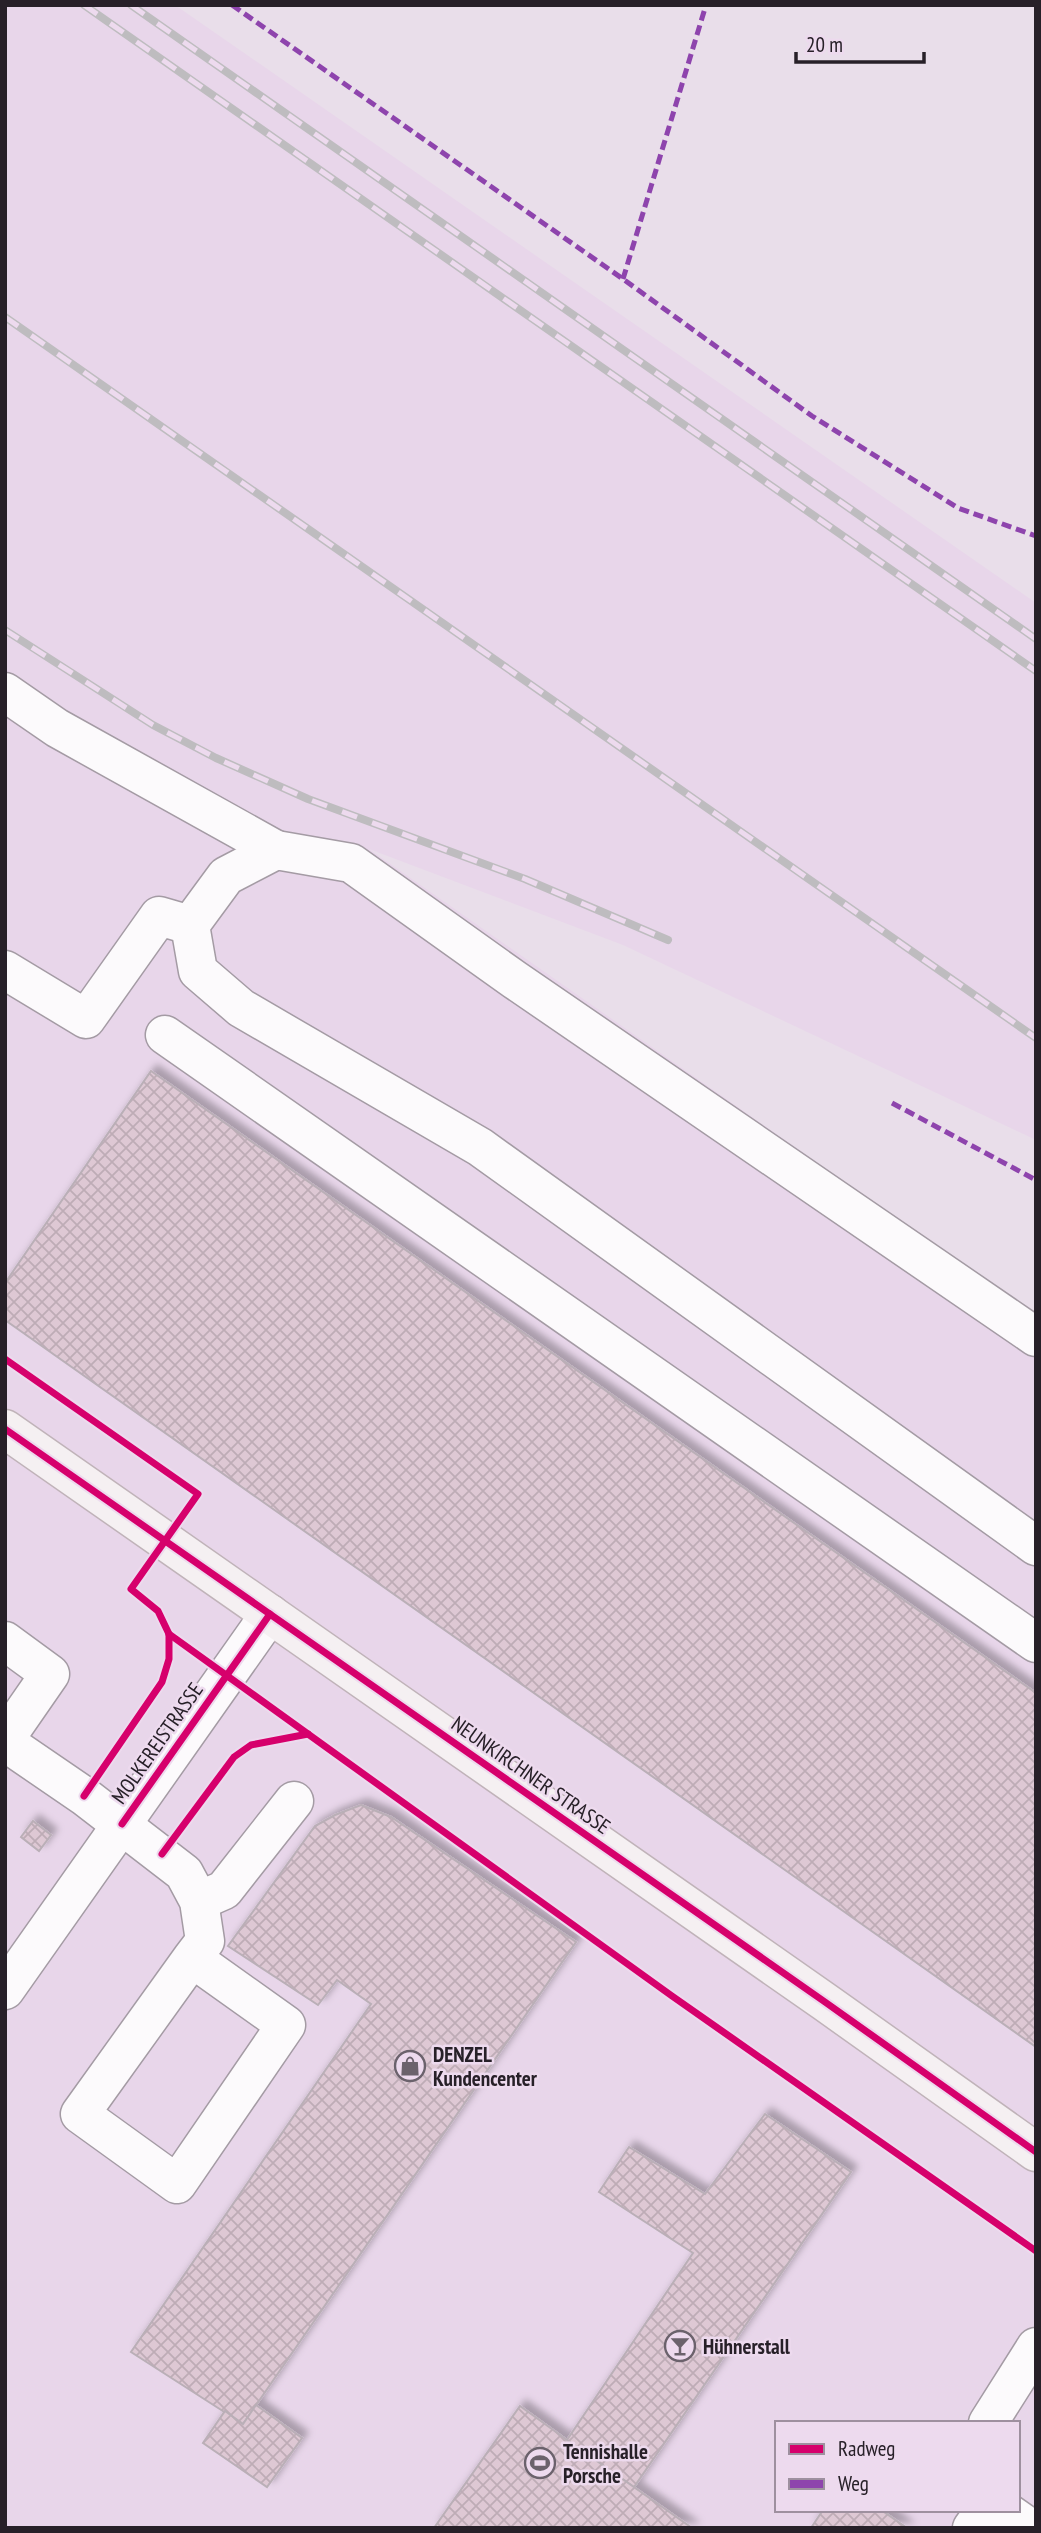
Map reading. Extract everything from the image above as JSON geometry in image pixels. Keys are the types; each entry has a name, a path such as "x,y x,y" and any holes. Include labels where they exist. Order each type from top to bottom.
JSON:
{"main road":[{"name":"NEUNKIRCHNER STRASSE","path":"5,1429 803,1986 1036,2152"}],"street":[{"path":"5,692 57,728 276,850 351,863 526,988 1036,1337"},
{"path":"276,850 226,876 190,925 198,971 241,1008 480,1147 1036,1546"},
{"path":"5,970 86,1019 159,916 190,925"},
{"path":"165,1035 1036,1643"},
{"name":"MOLKEREISTRASSE","path":"5,1990 270,1614"},
{"path":"5,1641 50,1674 5,1740 122,1824 184,1873 200,1901 205,1941 192,1958 80,2114 177,2184 286,2025 192,1958"},
{"path":"200,1901 225,1891 294,1801"},
{"path":"989,2421 1036,2347"},
{"path":"972,2528 984,2512"},
{"path":"1007,2512 1030,2528"}],"shaded area":[{"path":"5,5 175,5 1036,603 1036,1140 623,945 369,849 1032,1313 1036,1309 1036,2528 5,2528"}],"building":[{"path":"151,1071 1036,1693 1036,2047 5,1320 5,1283"},
{"name":"DENZEL Kundencenter","path":"361,1805 391,1817 576,1942 243,2424 131,2352 371,2004 337,1980 318,2005 228,1946 315,1826"},
{"path":"33,1821 51,1835 39,1851 21,1837"},
{"name":"Hühnerstall","path":"765,2114 851,2172 634,2487 567,2440 693,2253 599,2192 629,2147 705,2194"},
{"path":"256,2405 302,2438 267,2487 203,2443 225,2411 243,2424"},
{"name":"Tennishalle Porsche","path":"520,2406 567,2440 692,2528 434,2528"},
{"path":"822,2512 884,2512 907,2528 811,2528"}],"railway":[{"path":"84,5 1036,671"},
{"path":"131,5 1036,639"},
{"path":"5,317 1036,1038"},
{"path":"5,630 153,725 216,758 308,799 525,879 668,940"}],"marked path":[{"path":"232,5 623,279 812,416 958,508 1036,536"},
{"path":"623,279 706,5"},
{"path":"892,1103 1036,1180"}],"cycle path":[{"path":"5,1359 198,1494 131,1589 158,1611 169,1634 169,1659 162,1682 84,1796"},
{"path":"5,1429 1036,2152"},
{"path":"122,1824 270,1614"},
{"path":"169,1634 672,1996 1036,2251"},
{"path":"162,1854 234,1757 251,1745 308,1734"}],"place":[{"name":"DENZEL Kundencenter","path":"410,2066"},
{"name":"Hühnerstall","path":"680,2346"},
{"name":"Tennishalle Porsche","path":"540,2463"}]}
